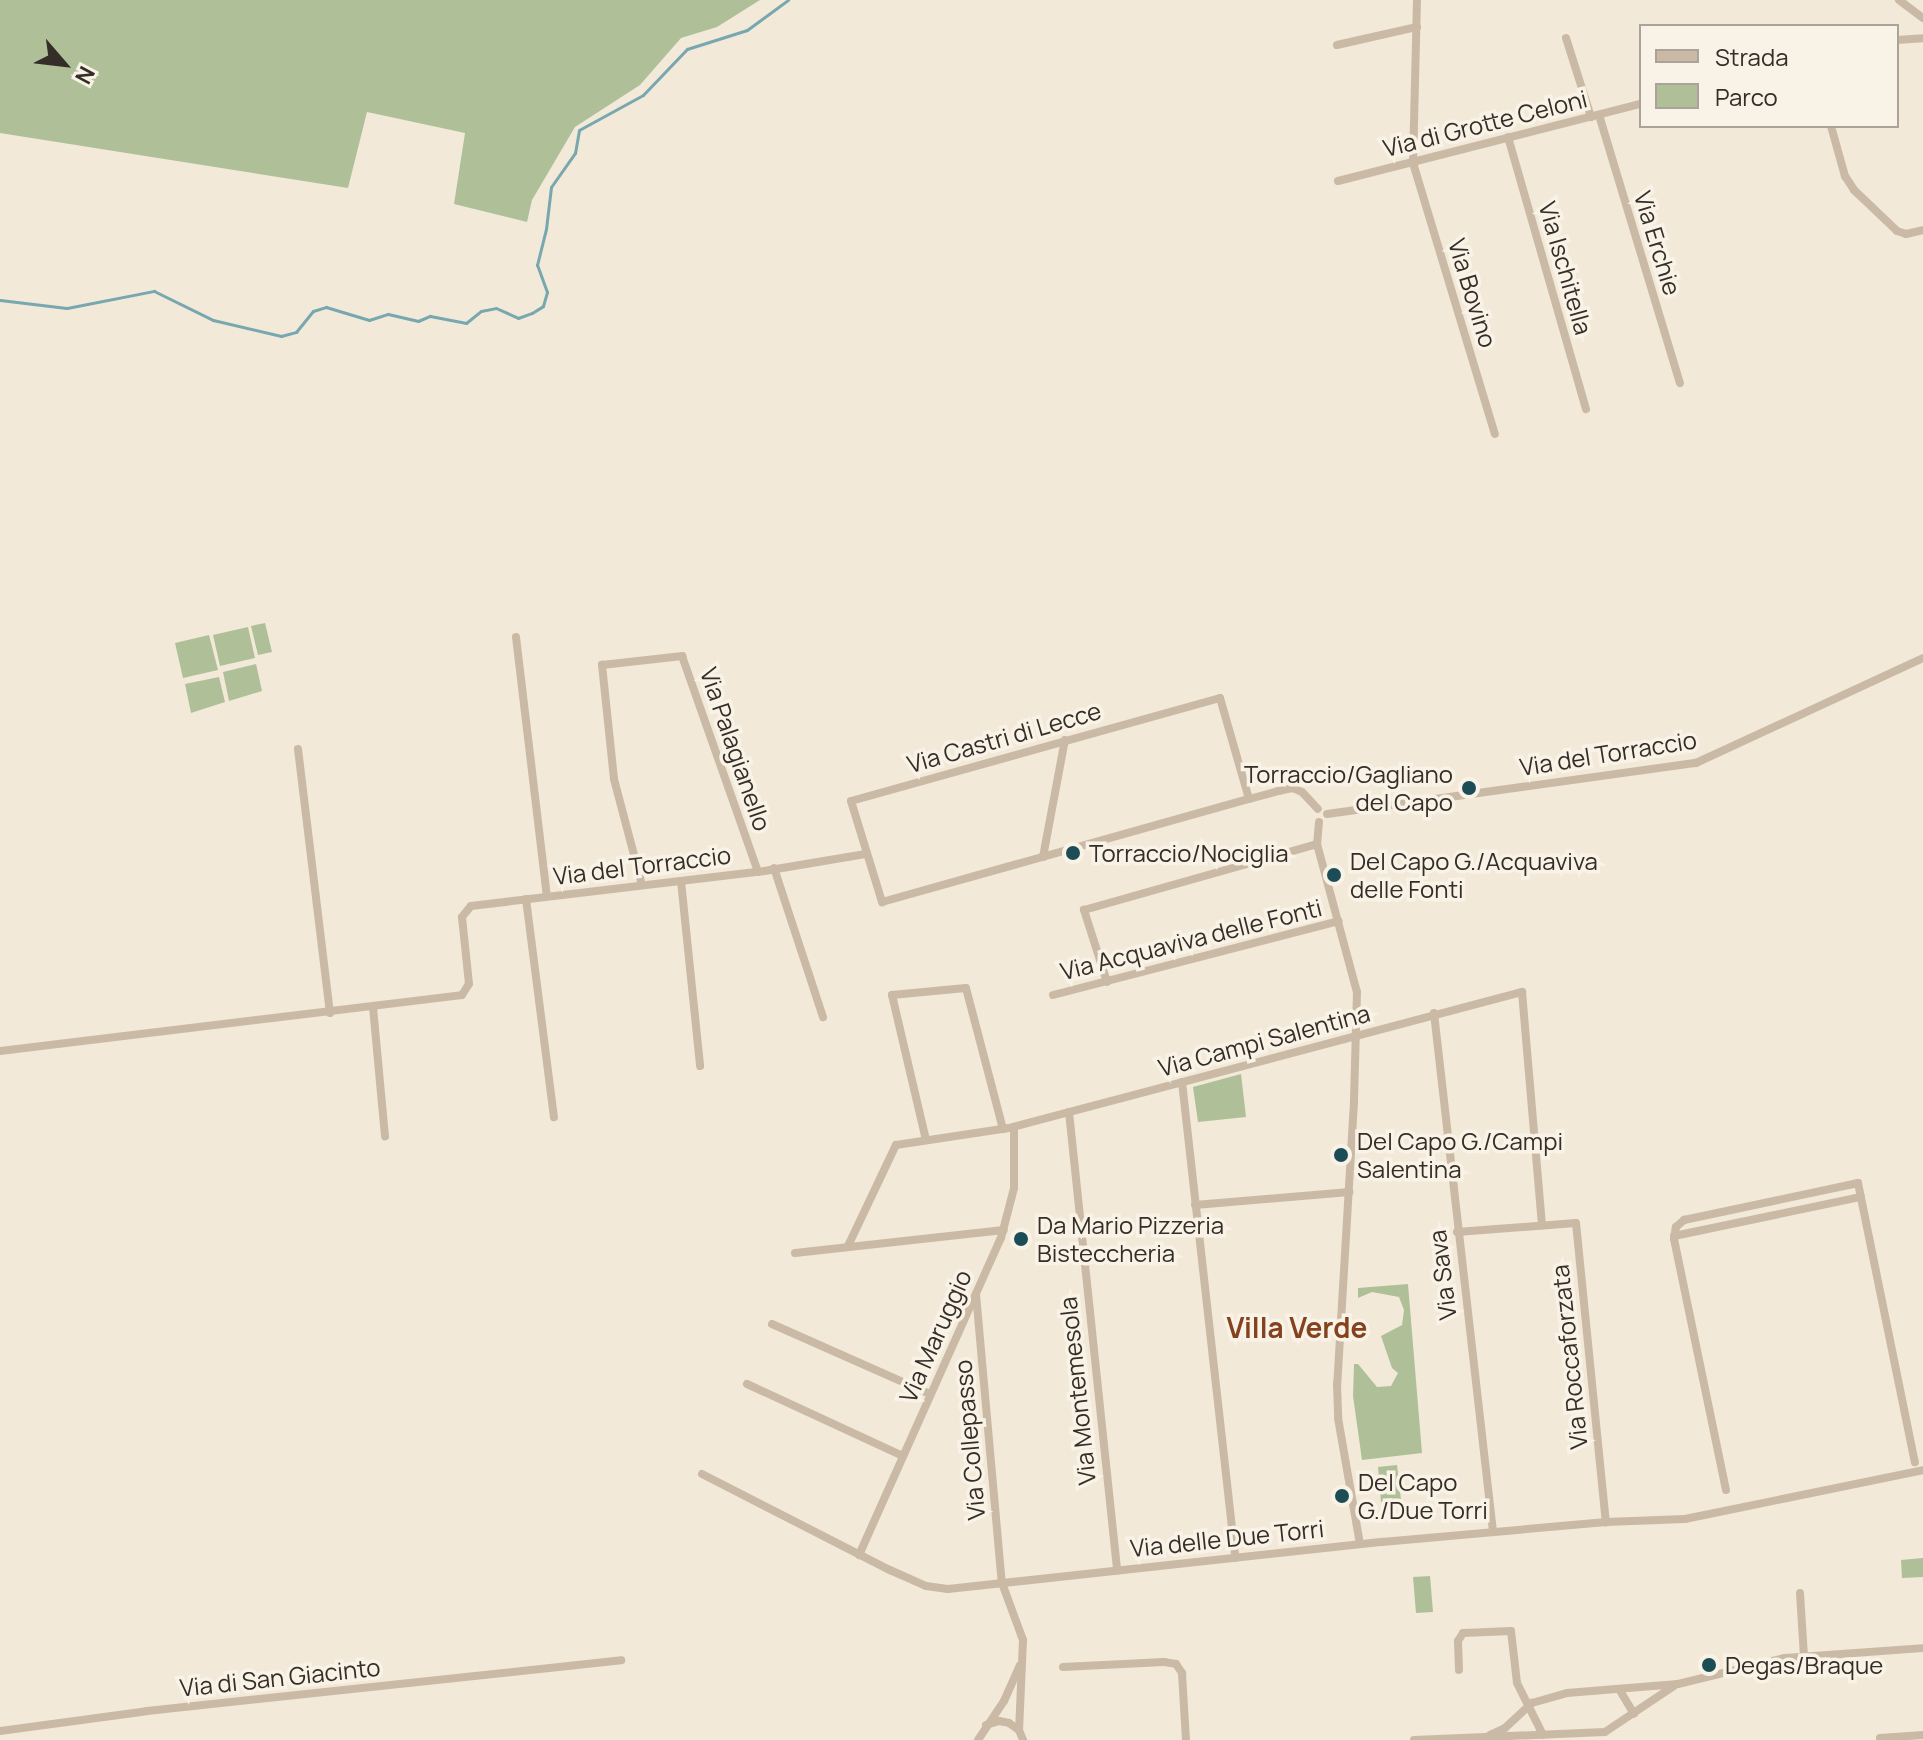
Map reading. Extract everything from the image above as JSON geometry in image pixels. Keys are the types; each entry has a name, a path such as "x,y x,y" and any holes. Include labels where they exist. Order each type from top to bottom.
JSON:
{"street":[{"name":"Via Bovino","path":"1417,0 1413,163 1495,434"},
{"path":"1899,0 1923,18"},
{"path":"1337,45 1417,27"},
{"name":"Via Erchie","path":"1566,38 1595,116 1680,383"},
{"path":"1899,40 1923,38"},
{"name":"Via di Grotte Celoni","path":"1338,181 1639,105"},
{"path":"1832,128 1845,176 1852,188 1897,231 1906,234 1923,230"},
{"name":"Via Ischitella","path":"1508,137 1586,409"},
{"path":"516,637 547,896"},
{"name":"Via Palagianello","path":"642,885 614,779 602,665 682,656 758,872"},
{"name":"Via del Torraccio","path":"1322,812 1696,763 1923,658"},
{"name":"Via Castri di Lecce","path":"866,854 851,801 1220,698 1249,799"},
{"path":"1043,857 1065,740"},
{"path":"298,749 330,1013"},
{"path":"866,854 882,902 1293,788 1311,798 1322,812 1324,821 1319,822 1317,844 1357,992 1337,1384 1338,1418 1360,1544"},
{"path":"1107,982 1084,910 1317,844"},
{"name":"Via del Torraccio","path":"0,1051 330,1013 465,993 469,984 462,917 471,906 758,872 866,854"},
{"path":"774,868 823,1017"},
{"path":"681,881 700,1066"},
{"path":"526,899 554,1117"},
{"name":"Via Acquaviva delle Fonti","path":"1053,995 1339,921"},
{"path":"926,1140 892,995 966,988 1003,1129"},
{"name":"Via Campi Salentina","path":"848,1246 896,1145 1014,1127 1522,992 1542,1225"},
{"path":"373,1007 385,1136"},
{"name":"Via Sava","path":"1434,1013 1493,1532"},
{"path":"1182,1082 1235,1558"},
{"name":"Via Montemesola","path":"1069,1112 1117,1570"},
{"name":"Via Maruggio","path":"859,1555 1004,1230 1016,1175 1014,1127"},
{"path":"1726,1490 1674,1236 1676,1227 1684,1220 1858,1183 1915,1462"},
{"path":"1195,1205 1349,1192"},
{"path":"1674,1236 1861,1197"},
{"name":"Via Roccaforzata","path":"1542,1225 1576,1223 1606,1522"},
{"path":"1457,1232 1542,1225"},
{"path":"795,1253 1004,1230"},
{"name":"Via Collepasso","path":"976,1294 1002,1583 1022,1633 1021,1735"},
{"path":"772,1324 930,1394"},
{"path":"747,1384 903,1456"},
{"name":"Via delle Due Torri","path":"702,1474 859,1555 933,1588 1360,1544 1606,1522 1685,1519 1923,1470"},
{"path":"1800,1593 1804,1656"},
{"path":"1459,1670 1458,1641 1463,1633 1508,1630 1514,1639 1517,1683 1543,1735"},
{"path":"1490,1735 1505,1728 1529,1706 1567,1693 1678,1684 1756,1663 1804,1656 1923,1648"},
{"name":"Via di San Giacinto","path":"0,1731 621,1660"},
{"path":"981,1733 1004,1701 1021,1664"},
{"path":"1063,1667 1176,1664 1182,1671 1186,1740"},
{"path":"1414,1740 1490,1735 1594,1737 1616,1728 1678,1684"},
{"path":"1619,1689 1634,1714"},
{"path":"971,1740 1002,1721 1031,1740"},
{"path":"1880,1738 1923,1735"}],"green space":[{"path":"0,0 760,0 717,27 681,38 640,85 575,127 532,200 527,222 454,204 465,133 367,112 348,188 0,133"},
{"path":"265,623 272,652 258,655 251,626"},
{"path":"248,627 255,658 220,666 213,635"},
{"path":"209,635 218,670 183,678 175,643"},
{"path":"256,664 262,691 229,701 223,672"},
{"path":"219,677 225,702 191,713 185,684"},
{"path":"1241,1074 1246,1117 1198,1122 1193,1087"},
{"path":"1408,1284 1422,1453 1362,1460 1353,1396 1354,1364 1358,1364 1377,1387 1391,1386 1398,1373 1392,1368 1381,1336 1402,1325 1404,1310 1399,1297 1372,1292 1358,1298 1358,1288"},
{"path":"1397,1465 1401,1500 1381,1502 1378,1467"},
{"path":"1923,1558 1923,1577 1902,1578 1901,1560"},
{"path":"1430,1576 1433,1612 1416,1613 1413,1577"}],"waterway":[{"path":"0,300 67,308 154,291 213,320 281,336 296,332 313,311 326,307 369,320 388,314 418,321 430,316 466,323 481,311 496,308 518,318 532,313 543,306 547,292 537,265 546,229 551,187 575,153 579,130 643,95 687,49 747,30 788,0"}],"place":[{"name":"Torraccio/Gagliano del Capo","path":"1469,788"},
{"name":"Torraccio/Nociglia","path":"1073,853"},
{"name":"Del Capo G./Acquaviva delle Fonti","path":"1334,875"},
{"name":"Del Capo G./Campi Salentina","path":"1341,1155"},
{"name":"Da Mario Pizzeria Bisteccheria","path":"1021,1239"},
{"name":"Del Capo G./Due Torri","path":"1342,1496"},
{"name":"Degas/Braque","path":"1709,1665"}],"district":[{"name":"Villa Verde","path":"1297,1327"}]}
